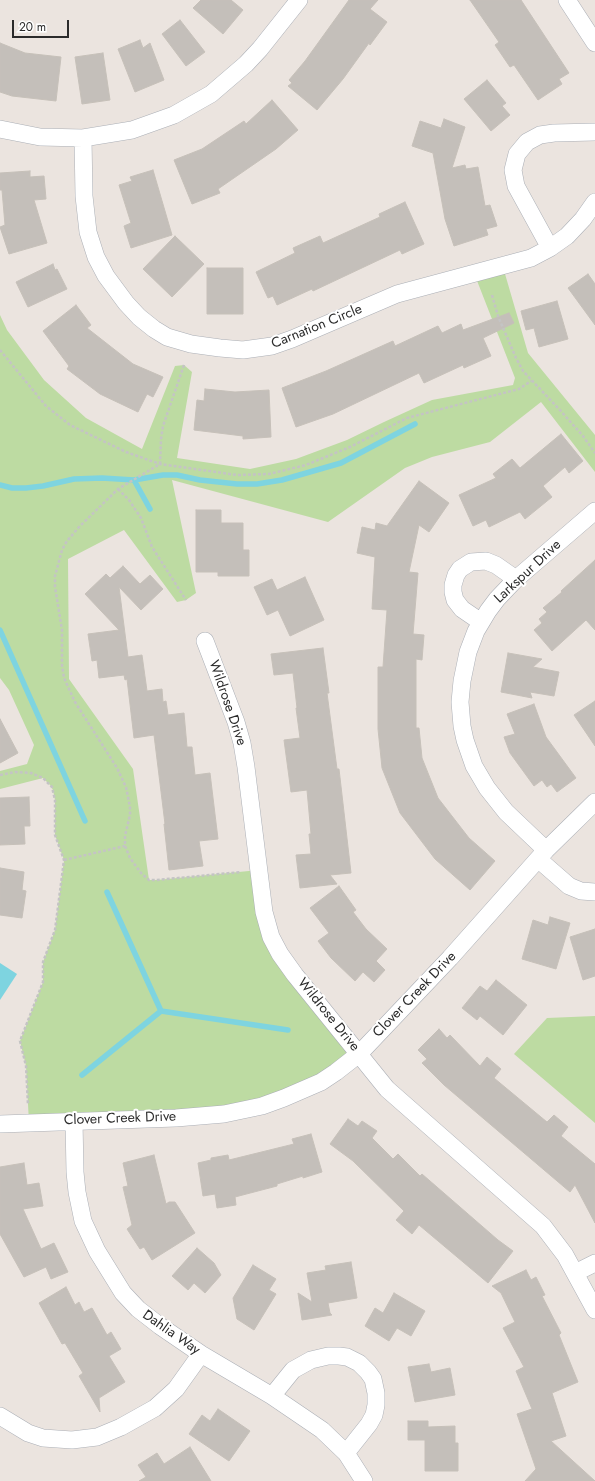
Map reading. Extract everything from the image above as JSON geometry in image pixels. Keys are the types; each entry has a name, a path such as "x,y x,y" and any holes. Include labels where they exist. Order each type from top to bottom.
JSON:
{"street":[{"path":"0,129 40,137 83,138 112,134 144,127 174,115 202,100 221,86 253,57 299,0"},
{"path":"567,0 595,43"},
{"path":"550,248 516,186 513,170 517,154 527,142 540,135 554,133 595,132"},
{"name":"Carnation Circle","path":"83,138 87,222 90,241 101,267 119,295 139,317 161,334 191,344 233,350 272,346 292,339 386,298 411,290 517,263 536,256 550,248 575,228 595,202"},
{"name":"Larkspur Drive","path":"595,511 516,579 497,599 481,622 470,648 463,675 460,702 465,740 474,766 487,788 569,886 582,891 595,892"},
{"path":"481,622 462,609 455,600 452,587 454,578 460,569 471,562 486,561 496,565 516,579"},
{"name":"Wildrose Drive","path":"205,641 236,722 242,743 264,912 271,937 280,954 379,1080 395,1097 543,1226 556,1241 595,1310"},
{"name":"Clover Creek Drive","path":"0,1124 208,1116 224,1114 254,1108 284,1098 316,1084 336,1072 359,1054 450,958 542,855 595,803"},
{"name":"Dahlia Way","path":"74,1121 76,1172 80,1206 86,1229 115,1281 138,1309 151,1320 201,1354 272,1396 322,1430 346,1453 364,1481"},
{"path":"575,1273 595,1263"},
{"path":"0,1416 28,1433 43,1438 72,1440 97,1437 121,1427 155,1408 176,1389 201,1354"},
{"path":"272,1396 293,1370 311,1360 328,1356 339,1356 347,1357 359,1363 371,1376 375,1389 376,1400 374,1415 369,1424 346,1453"}],"path":[{"path":"492,295 498,316 523,371 531,381 559,408 583,436 595,453"},
{"path":"0,350 39,398 61,418 126,452 160,464 236,476 257,475 289,470 322,459 407,418 519,389 531,381"},
{"path":"160,464 163,426 184,366"},
{"path":"160,464 118,489 97,508 67,541 58,563 55,576 55,587 62,630 62,666 64,678 75,702 120,772 129,798 130,815 125,836 125,846 135,865 145,877 151,880 241,872"},
{"path":"118,489 129,500 141,518 152,548 186,600"},
{"path":"0,775 15,772 31,773 39,776 52,787 55,800 55,835 64,860 55,930 43,962 42,982 20,1041 26,1066 28,1106"},
{"path":"64,860 125,846"}],"green space":[{"path":"503,267 528,353 595,435 595,472 541,402 490,442 432,457 405,468 328,522 172,480 196,593 186,600 177,602 124,530 68,559 69,679 133,769 149,880 259,870 266,921 359,1054 262,1106 29,1123 26,1066 20,1041 43,982 43,962 55,930 64,860 55,835 55,800 53,790 50,785 43,778 0,789 0,771 27,764 34,745 9,690 0,678 0,315 7,330 44,380 86,418 142,449 175,366 184,365 192,372 177,458 250,469 296,459 347,440 432,400 513,385 515,378 474,273"},
{"path":"595,1016 595,1123 514,1054 547,1018"}],"water":[{"path":"0,963 17,974 0,1000"}],"building":[{"path":"201,0 231,0 243,10 223,34 193,8"},
{"path":"349,0 378,0 370,9 387,22 317,110 288,86 292,83 289,80 305,61"},
{"path":"470,0 521,0 569,73 559,79 562,84 538,100 514,65 510,67 495,45 499,42"},
{"path":"180,20 205,52 186,66 162,34"},
{"path":"140,40 143,48 150,43 164,80 135,92 118,49"},
{"path":"0,43 25,53 61,57 56,101 12,96 0,92"},
{"path":"103,53 110,100 82,104 75,57"},
{"path":"487,80 506,103 502,106 510,115 491,131 464,99"},
{"path":"272,100 298,130 276,149 218,189 220,193 192,204 174,160 202,149 244,121 246,124"},
{"path":"444,119 465,127 452,168 465,165 466,169 478,167 485,206 490,205 497,226 486,229 488,235 454,246 445,219 433,153 412,146 420,121 441,128"},
{"path":"153,170 172,235 131,248 124,226 131,223 119,185 132,181 130,177"},
{"path":"30,171 30,177 44,176 46,199 34,200 47,243 9,254 0,227 5,225 2,190 0,190 0,173"},
{"path":"405,202 424,244 402,254 400,250 313,291 312,289 277,305 273,296 268,298 256,272 295,253 293,248 320,236 323,243 380,217 379,214"},
{"path":"175,236 204,264 172,297 143,269"},
{"path":"53,264 67,289 28,307 16,282"},
{"path":"207,268 243,268 243,314 207,314"},
{"path":"588,274 595,284 595,325 568,288"},
{"path":"557,301 568,339 539,347 534,328 526,330 521,311"},
{"path":"76,305 91,325 87,328 133,364 163,377 153,397 147,394 138,412 100,394 67,369 69,366 43,331"},
{"path":"509,313 514,323 483,338 491,356 464,368 463,365 424,383 419,373 333,414 296,427 282,388 326,371 393,341 395,346 438,326 442,333 461,324 463,330"},
{"path":"205,389 235,392 269,390 271,437 243,439 243,436 194,430 197,400 204,401"},
{"path":"561,434 583,461 569,473 565,467 543,486 552,497 525,519 520,512 489,527 486,520 473,526 459,495 496,478 493,474 512,459 520,468"},
{"path":"419,481 449,503 429,532 419,525 409,572 418,573 413,634 424,635 422,660 416,659 416,728 419,728 422,758 438,798 469,838 495,861 470,890 435,859 400,813 382,768 378,729 378,667 383,667 387,610 372,609 375,557 357,553 362,527 375,530 376,523 387,526"},
{"path":"196,510 221,510 221,523 243,523 243,550 249,550 249,576 218,576 218,572 196,572"},
{"path":"595,560 595,630 586,620 552,651 534,630 542,623 539,619 547,612 543,608"},
{"path":"123,566 140,584 150,575 163,589 141,610 119,587 128,657 142,655 147,691 162,689 163,702 166,701 168,715 184,713 187,747 192,747 195,775 210,773 218,839 199,841 203,866 169,870 154,735 134,738 127,679 125,680 124,675 99,678 97,660 92,661 88,634 119,630 85,594 106,574 110,578"},
{"path":"305,577 324,620 290,636 278,610 267,615 254,587 272,579 277,590"},
{"path":"323,648 329,693 327,693 337,769 339,769 351,873 330,875 337,884 300,888 296,855 311,854 309,834 311,834 307,790 291,792 284,740 300,738 293,673 274,675 271,654"},
{"path":"508,653 542,659 533,667 559,672 554,696 530,692 532,698 501,692"},
{"path":"595,701 595,746 574,715"},
{"path":"534,704 546,737 576,778 557,792 551,784 547,787 542,780 534,786 510,753 504,737 515,734 507,714"},
{"path":"0,719 18,753 0,763"},
{"path":"29,797 30,826 24,826 25,844 0,845 0,798"},
{"path":"0,868 24,872 22,890 26,891 22,918 0,915"},
{"path":"339,886 356,910 353,912 366,929 387,949 376,961 385,970 374,982 363,972 355,981 331,958 318,941 329,933 310,908"},
{"path":"550,917 570,923 556,969 522,959 533,920 548,925"},
{"path":"595,929 595,976 583,980 570,937"},
{"path":"496,980 527,1005 503,1035 480,1016 477,1020 462,1008 480,986 487,991"},
{"path":"439,1029 447,1038 450,1035 480,1066 487,1057 501,1069 494,1078 547,1122 554,1115 568,1127 561,1136 595,1164 595,1223 575,1185 570,1192 444,1085 422,1063 427,1059 418,1050"},
{"path":"348,1119 358,1126 362,1121 377,1131 372,1138 393,1159 398,1154 420,1176 422,1174 498,1240 513,1251 488,1283 419,1225 412,1234 396,1220 404,1211 353,1161 330,1144"},
{"path":"311,1134 322,1172 303,1178 303,1176 277,1184 277,1186 235,1197 236,1205 217,1208 215,1194 203,1196 198,1163 211,1160 211,1158 228,1155 229,1160 294,1144 292,1139"},
{"path":"154,1155 166,1204 169,1202 175,1202 195,1233 152,1260 144,1247 140,1249 127,1229 132,1225 123,1187 128,1186 123,1163"},
{"path":"24,1163 27,1185 39,1183 43,1206 23,1209 41,1249 54,1243 68,1272 51,1279 46,1267 24,1277 0,1234 0,1167"},
{"path":"197,1248 214,1263 221,1275 205,1293 194,1283 188,1290 172,1276"},
{"path":"351,1262 357,1298 328,1303 330,1313 332,1315 302,1320 298,1293 312,1302 307,1273 326,1270 325,1266"},
{"path":"253,1265 276,1279 269,1290 276,1294 254,1330 237,1319 233,1298"},
{"path":"526,1270 531,1280 536,1277 545,1295 542,1296 561,1333 559,1335 578,1382 552,1393 566,1436 551,1441 595,1481 525,1481 536,1469 517,1414 532,1409 516,1371 524,1367 503,1328 515,1322 501,1293 492,1286"},
{"path":"66,1287 75,1305 79,1302 84,1312 92,1308 107,1335 111,1332 121,1349 109,1356 125,1382 99,1398 100,1412 79,1376 83,1373 65,1343 62,1344 39,1303"},
{"path":"394,1293 425,1311 411,1336 397,1328 389,1341 365,1326 375,1308 383,1313"},
{"path":"429,1364 431,1372 450,1368 455,1395 415,1402 408,1367"},
{"path":"218,1409 250,1431 229,1461 189,1434 202,1415 210,1421"},
{"path":"408,1421 428,1421 428,1427 455,1426 455,1443 458,1443 458,1471 425,1471 425,1440 408,1440"},
{"path":"190,1447 211,1481 139,1481 146,1477 138,1465 157,1453 164,1464"}],"waterway":[{"path":"0,485 12,488 26,488 74,479 102,478 134,480 163,475 177,475 200,480 237,484 257,484 282,480 341,463 415,424"},
{"path":"134,480 150,509"},
{"path":"0,630 85,821"},
{"path":"107,892 161,1011"},
{"path":"82,1075 161,1011 288,1030"}]}
